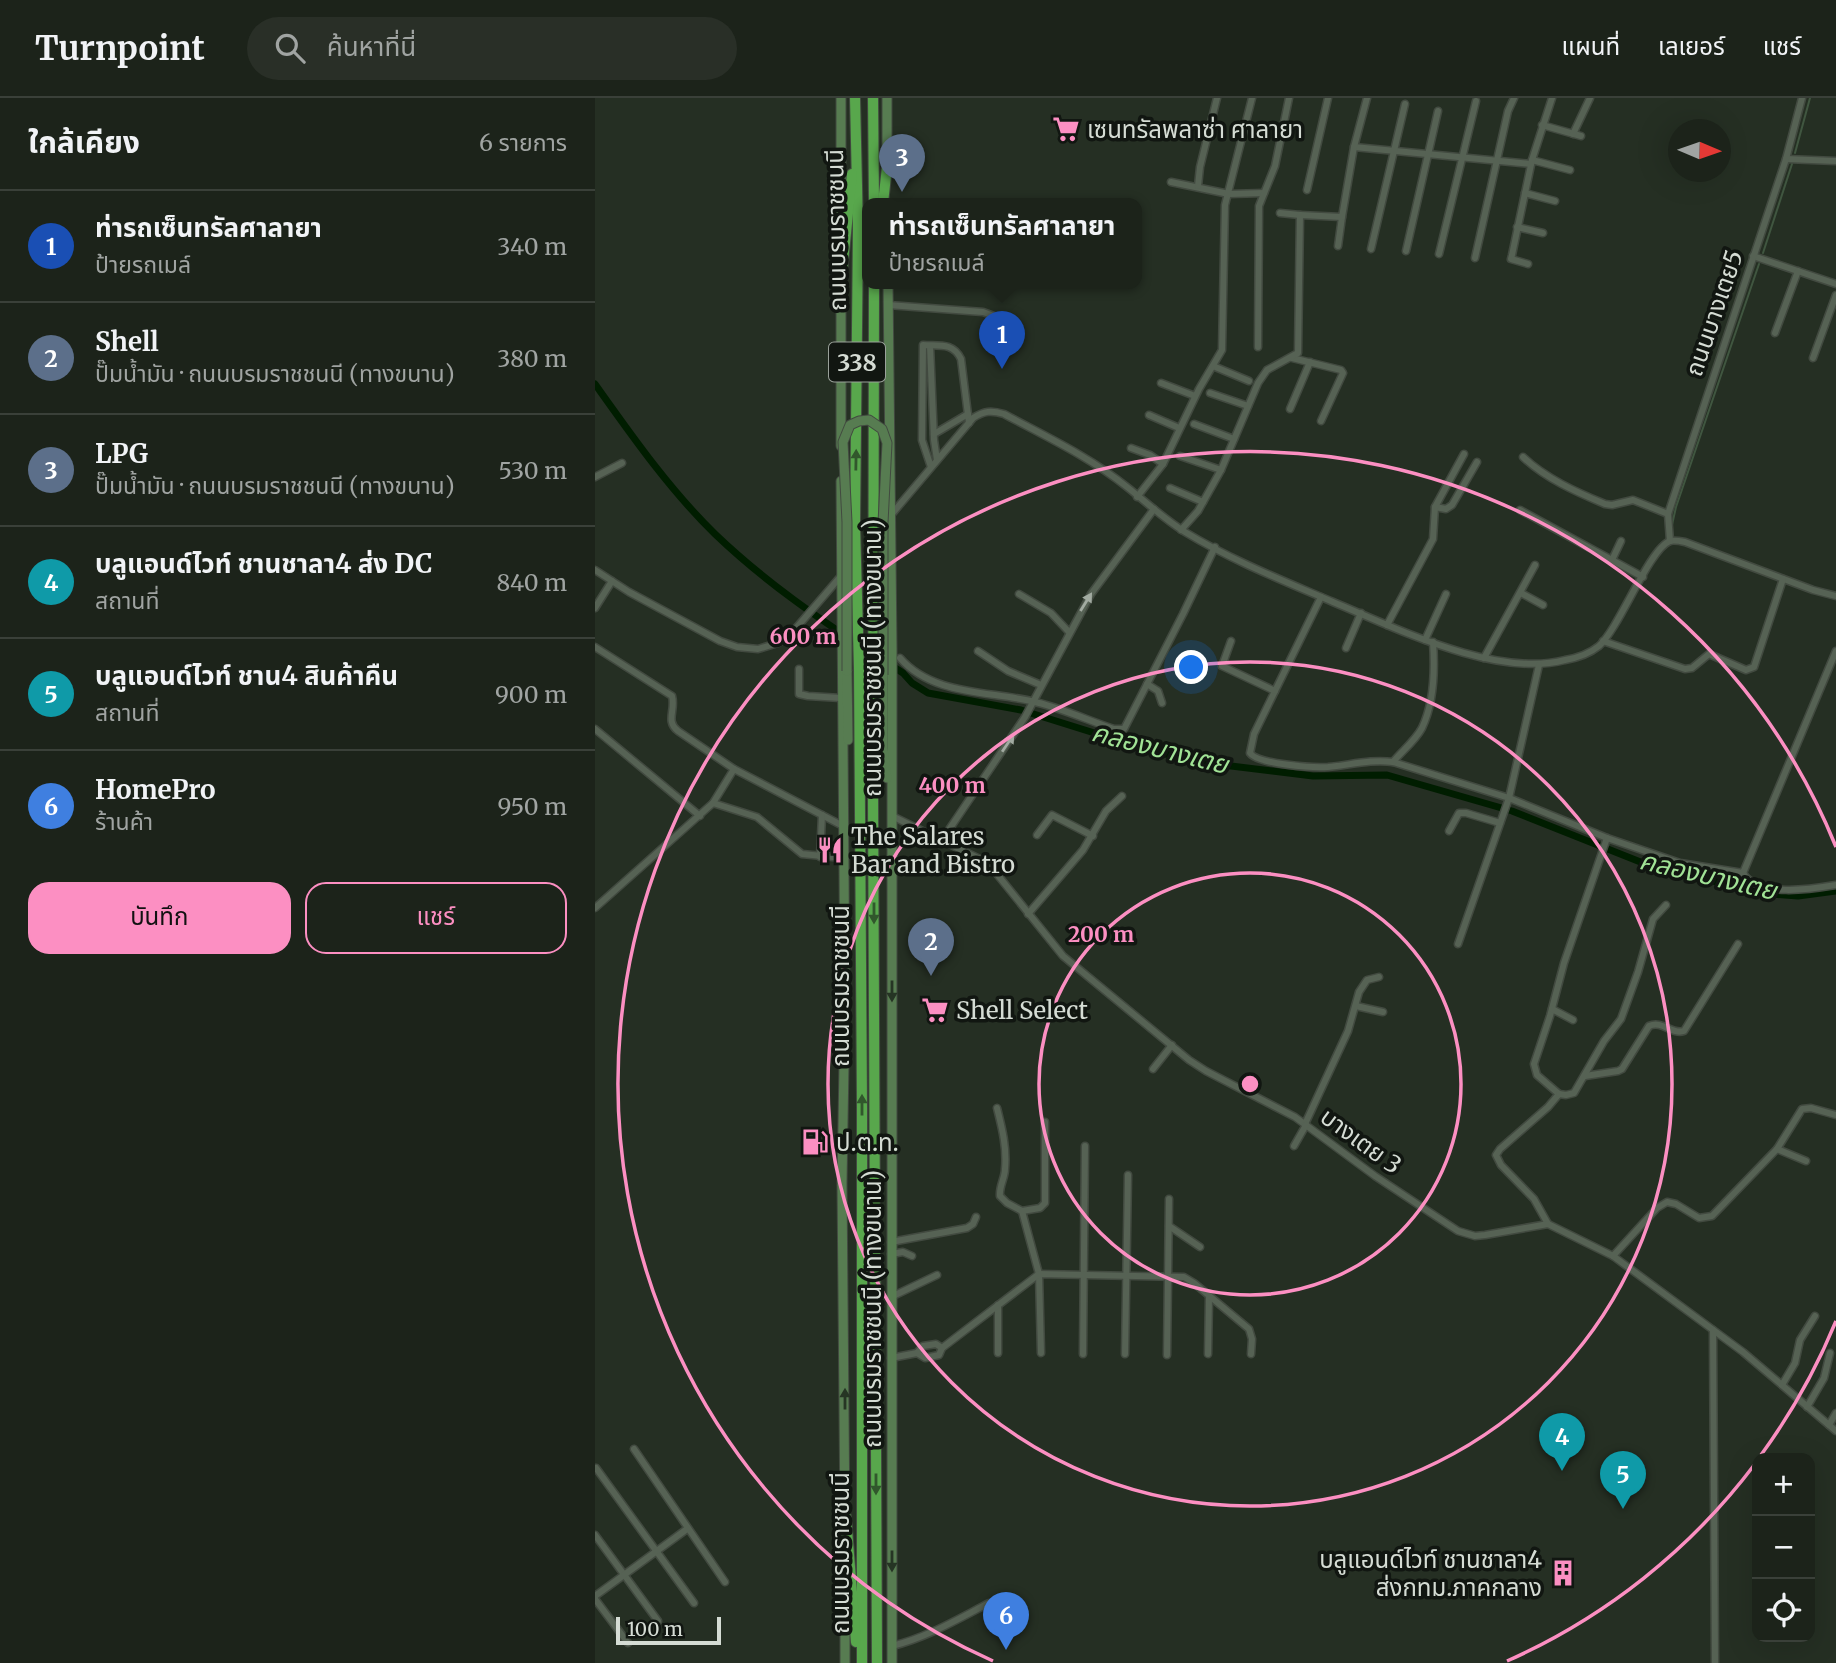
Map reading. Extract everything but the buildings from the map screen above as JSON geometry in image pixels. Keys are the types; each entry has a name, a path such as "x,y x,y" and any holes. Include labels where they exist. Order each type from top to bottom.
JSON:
{"highway":[{"name":"ถนนบรมราชชนนี","path":"855,98 858,229 855,526 859,668 862,1108 860,1663"},
{"name":"ถนนบรมราชชนนี","path":"873,98 874,198"},
{"path":"841,282 856,135"},
{"path":"885,198 887,167"},
{"name":"ถนนบรมราชชนนี","path":"874,289 874,639 883,675 877,1663"},
{"path":"846,1517 860,1663"}],"main road":[{"name":"ถนนบรมราชชนนี (ทางขนาน)","path":"841,98 845,1663"},
{"path":"887,98 887,167"},
{"name":"ถนนบรมราชชนนี (ทางขนาน)","path":"888,289 892,648 883,675 883,748 892,812 892,1663"},
{"path":"843,829 848,780 847,522 843,442 851,425 869,420 882,429 887,443 883,523 883,675"}],"street":[{"path":"1198,186 1217,98"},
{"path":"1137,497 1163,464 1195,396 1220,356 1223,345 1225,205 1252,98"},
{"path":"1258,348 1259,206 1275,166 1289,98"},
{"path":"1307,190 1328,98"},
{"path":"1338,246 1355,147 1367,98"},
{"path":"1475,258 1508,111 1514,98"},
{"path":"1528,264 1511,259 1532,162 1552,98"},
{"path":"1573,134 1590,98"},
{"name":"ถนนบางเตย5","path":"1670,541 1668,514 1786,159 1802,98"},
{"path":"1439,254 1476,101"},
{"path":"1371,249 1405,104"},
{"path":"1406,251 1438,111"},
{"path":"1542,125 1581,136"},
{"path":"1355,147 1532,162 1570,170"},
{"path":"1786,159 1836,161"},
{"path":"1171,182 1229,194 1264,193"},
{"path":"1525,193 1555,201"},
{"path":"1280,214 1342,217"},
{"path":"1181,530 1203,502 1221,470 1258,383 1267,370 1298,353 1300,215"},
{"path":"1517,227 1543,233"},
{"path":"1753,256 1836,284"},
{"path":"1776,333 1798,271"},
{"path":"1813,358 1836,295"},
{"path":"888,305 983,312 1005,320"},
{"path":"931,467 922,440 923,345 951,347 958,354 969,423"},
{"path":"930,346 937,460"},
{"path":"1292,358 1341,370 1343,373 1321,421"},
{"path":"1290,409 1310,362"},
{"path":"1213,366 1249,381"},
{"path":"1161,383 1195,396"},
{"path":"922,393 932,394"},
{"path":"1210,393 1248,406"},
{"path":"891,515 969,423 983,412 994,411 1070,450 1128,488 1181,530 1321,597 1387,625 1484,658 1539,666 1580,657 1603,641 1663,545 1670,541 1685,541 1783,579 1836,596"},
{"path":"934,434 968,414"},
{"path":"1149,415 1179,428"},
{"path":"1193,424 1234,439"},
{"path":"1131,448 1150,455 1163,464"},
{"path":"1387,625 1433,539 1435,507 1464,454"},
{"path":"1180,456 1221,470"},
{"path":"1523,457 1554,480 1605,504 1633,500 1668,514"},
{"path":"1435,507 1446,509 1452,505 1477,462"},
{"path":"595,477 622,463"},
{"path":"1170,488 1203,502"},
{"path":"942,840 1025,717 1091,594 1154,509"},
{"path":"1520,510 1643,577"},
{"path":"1612,560 1621,541"},
{"path":"900,658 941,686 1032,703 1119,730 1126,726 1215,547"},
{"path":"1484,658 1535,565"},
{"path":"595,570 720,640 737,647 758,649 778,643 806,618 841,576"},
{"path":"1603,641 1685,669 1692,668 1709,654 1746,670 1751,669 1754,667 1783,579"},
{"path":"595,608 612,581"},
{"path":"1521,593 1543,605"},
{"path":"1019,594 1051,613 1069,632"},
{"path":"1393,762 1421,730 1427,713 1433,679 1429,641 1446,594"},
{"path":"1321,597 1254,734 1249,749 1253,758 1327,767 1393,762 1508,801 1607,840 1679,863 1743,873 1751,883 1759,886 1815,890 1836,885"},
{"path":"1346,648 1361,613"},
{"path":"1231,641 1222,666 1275,691"},
{"path":"595,647 672,696 674,702 670,719 673,728 734,769 822,815 843,829"},
{"path":"978,651 1008,671 1041,685"},
{"path":"1743,873 1836,651"},
{"path":"1458,944 1508,801 1539,666"},
{"path":"799,669 799,694 841,698"},
{"path":"1147,684 1158,691 1162,703"},
{"path":"595,729 700,816"},
{"path":"595,908 713,803 734,769"},
{"path":"1028,914 1093,836 1106,811 1122,796"},
{"path":"713,803 757,817 797,852 843,858"},
{"name":"บางเตย 3","path":"892,812 982,859 995,869 1063,956 1206,1071 1282,1109 1458,1231 1475,1236 1548,1224"},
{"path":"1449,831 1459,813 1500,823"},
{"path":"820,857 822,815"},
{"path":"1037,835 1052,815 1093,836"},
{"path":"1607,840 1564,963 1533,1069 1559,1094 1566,1096 1574,1093 1604,1041 1621,1019 1653,919 1666,905"},
{"path":"1585,1076 1622,1069 1649,1026 1659,1024 1676,1033 1684,1031 1738,944"},
{"path":"1294,1146 1348,1031 1363,984 1379,977"},
{"path":"1356,1006 1383,1012"},
{"path":"1552,1009 1573,1020"},
{"path":"1153,1069 1172,1045"},
{"path":"1559,1094 1496,1155 1501,1165 1534,1199 1548,1224 1612,1256 1713,1330 1836,1431"},
{"path":"997,1108 1005,1154 1000,1196 1022,1211 1039,1208 1045,1203 1045,1122"},
{"path":"1612,1256 1657,1208 1667,1202 1676,1204 1699,1218 1712,1216 1777,1149 1802,1109 1811,1108 1836,1115"},
{"path":"1083,1354 1085,1146"},
{"path":"1777,1149 1806,1161"},
{"path":"1125,1354 1128,1175"},
{"path":"1167,1355 1169,1199"},
{"path":"1022,1211 1039,1274 1041,1353"},
{"path":"891,1242 967,1228 973,1224 976,1217"},
{"path":"1169,1226 1200,1247"},
{"path":"891,1254 903,1252 912,1256"},
{"path":"917,1353 925,1358 939,1355 942,1348 1039,1274 1125,1275 1189,1280 1249,1329 1252,1339 1251,1354"},
{"path":"891,1297 937,1275"},
{"path":"1208,1354 1209,1298"},
{"path":"998,1305 998,1353"},
{"path":"1782,1385 1795,1363 1800,1340 1815,1316"},
{"path":"1713,1330 1715,1663"},
{"path":"891,1358 917,1353 923,1346 936,1344 942,1348"},
{"path":"1807,1406 1824,1378 1830,1353"},
{"path":"1829,1425 1836,1413"},
{"path":"634,1449 725,1582"},
{"path":"596,1468 694,1603"},
{"path":"628,1643 595,1598 687,1528"},
{"path":"595,1535 658,1621"},
{"path":"892,1646 906,1643 989,1604"}],"waterway":[{"path":"1795,153 1810,98"},
{"path":"1763,253 1792,164"},
{"path":"1672,525 1759,264"},
{"name":"คลองบางเตย","path":"595,384 667,480 715,534 792,599 876,656"},
{"name":"คลองบางเตย","path":"889,664 928,693 1021,710 1155,752 1223,765 1313,776 1387,775 1512,811 1643,863 1686,875 1772,894 1798,896 1836,891"}],"place":[{"name":"เซนทรัลพลาซ่า ศาลายา","path":"1066,129"},
{"name":"LPG","path":"902,192"},
{"name":"ท่ารถเซ็นทรัลศาลายา","path":"1002,369"},
{"name":"The Salares Bar and Bistro","path":"830,850"},
{"name":"Shell","path":"931,976"},
{"name":"Shell Select","path":"935,1010"},
{"name":"ป.ต.ท.","path":"815,1142"},
{"name":"บลูแอนด์ไวท์ ชานชาลา4 ส่ง DC","path":"1562,1471"},
{"name":"บลูแอนด์ไวท์ ชาน4 สินค้าคืน","path":"1623,1509"},
{"name":"บลูแอนด์ไวท์ ชานชาลา4 ส่งกทม.ภาคกลาง","path":"1563,1573"},
{"name":"HomePro","path":"1006,1650"}]}
